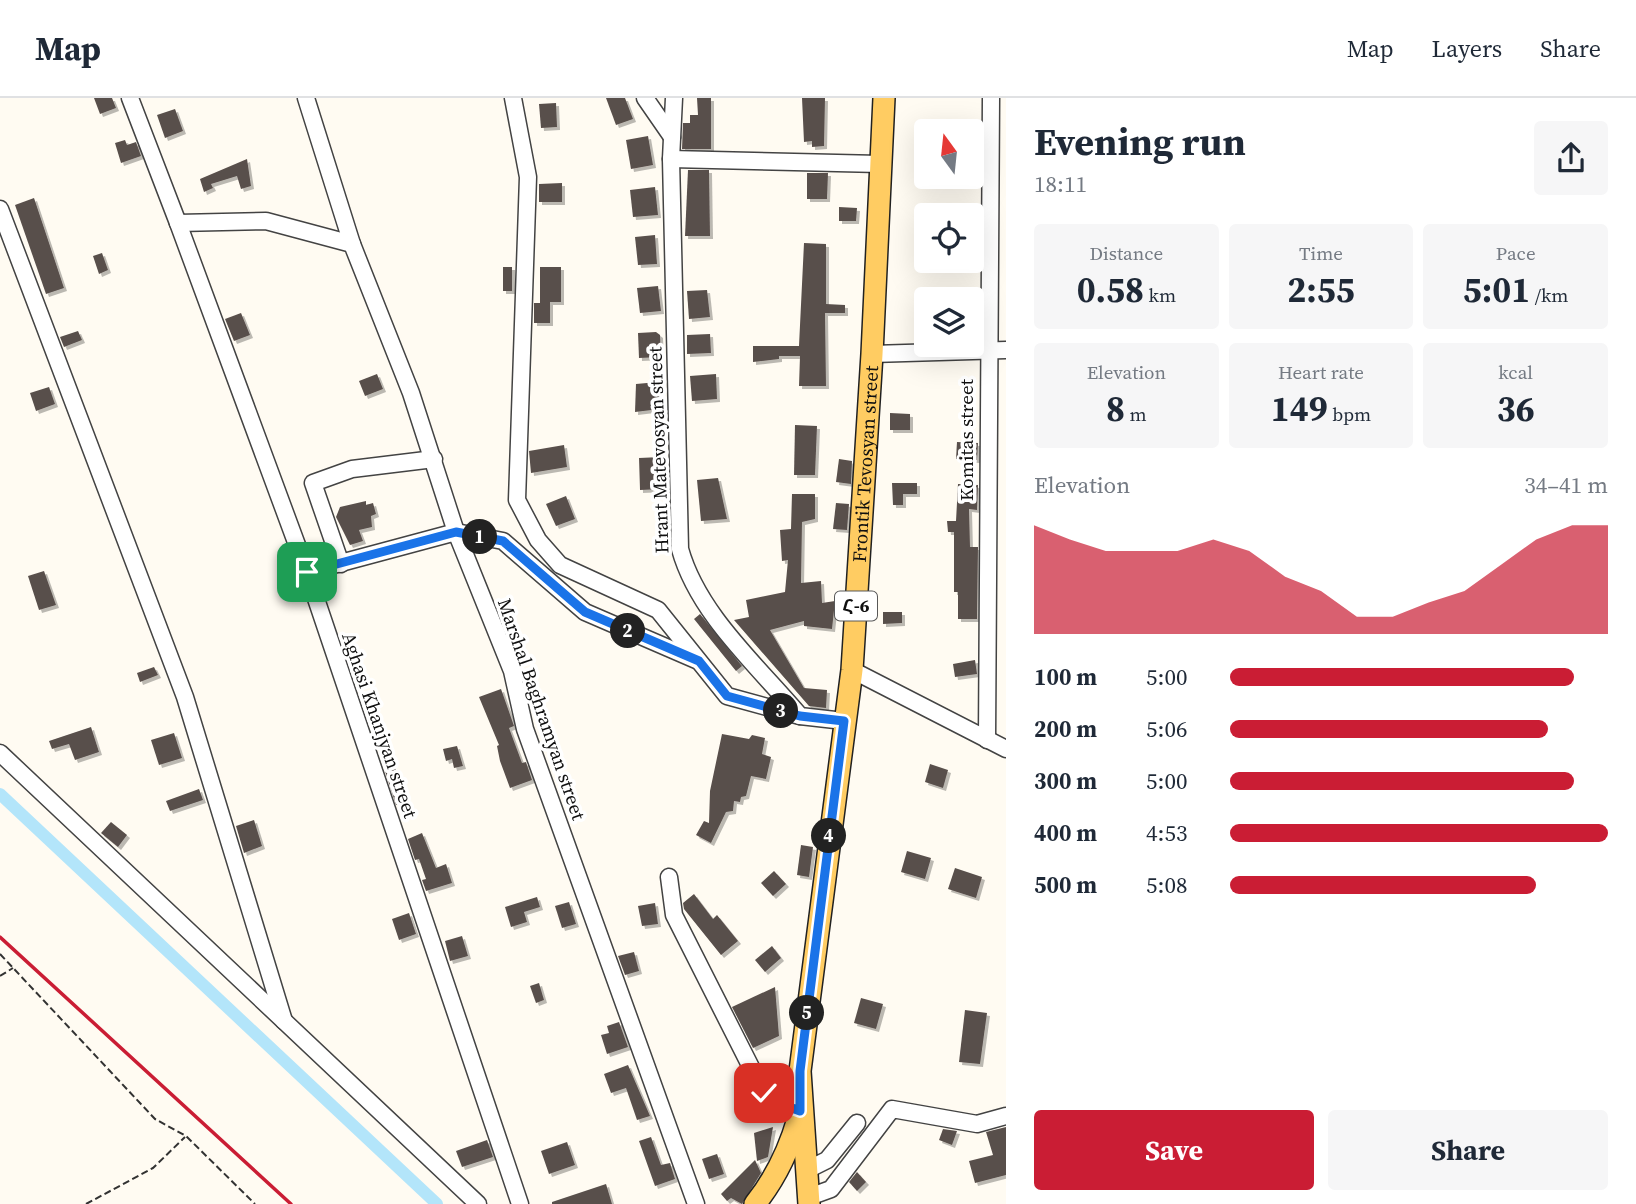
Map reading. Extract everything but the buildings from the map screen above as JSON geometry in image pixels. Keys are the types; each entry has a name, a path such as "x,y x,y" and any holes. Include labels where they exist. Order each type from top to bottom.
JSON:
{"main road":[{"name":"Frontik Tevosyan street","path":"809,1200 800,1111 800,1071 852,670 872,354 884,98"},
{"path":"755,1204 791,1143 800,1111"}],"street":[{"path":"130,98 178,223 266,222 352,244"},
{"name":"Marshal Baghramyan street","path":"306,98 352,244 411,393 456,532 512,671 525,729 696,1204"},
{"path":"513,98 528,177 517,500 538,540 560,565 658,610 727,696 800,716 844,721"},
{"path":"645,98 672,137"},
{"name":"Hrant Matevosyan street","path":"674,98 671,159 680,549 686,572 706,607 800,716"},
{"name":"Komitas street","path":"987,740 991,98"},
{"path":"671,159 880,164"},
{"path":"0,209 185,697 284,1021"},
{"name":"Aghasi Khanjyan street","path":"178,223 307,572 520,1204"},
{"path":"872,354 1006,350"},
{"path":"341,564 313,482 352,469 434,459"},
{"path":"307,572 456,532 503,541 585,612 699,661"},
{"path":"852,670 1006,749"},
{"path":"0,753 478,1204"},
{"path":"669,877 674,915 764,1093 773,1101 800,1111"},
{"path":"809,1200 831,1189 892,1109 977,1124 1006,1116"},
{"path":"807,1170 827,1160 857,1123"}],"path":[{"path":"0,954 155,1119 186,1136 256,1204"},
{"path":"0,976 14,967"},
{"path":"86,1204 153,1168 186,1136"}],"waterway":[{"path":"0,794 437,1204"}],"railway":[{"path":"0,937 291,1204"}],"route":[{"path":"307,572 456,532 503,541 585,612 699,661 727,696 800,716 844,721 800,1071 800,1111 773,1101 764,1093"}]}
